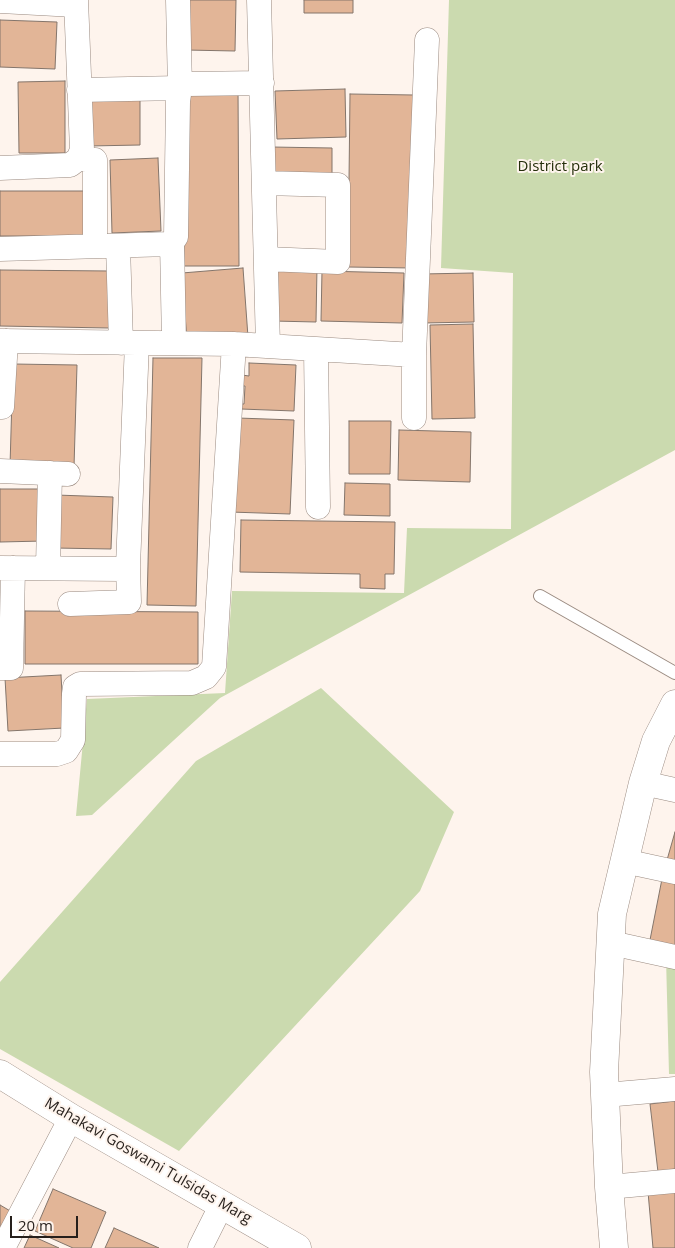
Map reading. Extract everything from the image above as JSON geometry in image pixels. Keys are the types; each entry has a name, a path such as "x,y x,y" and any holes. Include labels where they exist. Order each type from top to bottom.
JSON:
{"street":[{"path":"0,249 167,245 176,237 178,101 180,88 178,0"},
{"path":"259,0 268,346"},
{"path":"0,1 76,2 82,150 78,159 70,165 0,168"},
{"path":"414,418 414,355 427,40"},
{"path":"79,90 180,88 187,84 262,83"},
{"path":"70,604 130,602 128,564 129,343 107,246 96,160 78,159"},
{"path":"264,183 338,185 338,262 266,259"},
{"path":"172,242 174,343"},
{"path":"0,407 2,407 3,341 234,344 414,355"},
{"path":"0,754 57,754 66,751 73,740 74,694 75,687 80,684 192,682 206,677 214,667 234,344"},
{"path":"316,349 318,507"},
{"path":"0,472 59,474 48,568"},
{"path":"0,668 11,668 6,568 123,569 127,568 128,564"},
{"path":"614,1248 609,1187 604,1072 612,914 643,784 656,741 675,704"},
{"path":"643,784 675,790"},
{"path":"624,861 675,872"},
{"path":"611,942 675,957"},
{"name":"Mahakavi Goswami Tulsidas Marg","path":"0,1074 72,1118 297,1248"},
{"path":"605,1096 675,1089"},
{"path":"3,1248 72,1118"},
{"path":"609,1187 675,1181"},
{"path":"200,1248 222,1204"}],"lane":[{"path":"540,596 675,673"}],"green space":[{"name":"District park","path":"449,0 675,0 675,450 220,698 92,815 76,816 87,699 225,693 232,591 404,593 407,528 511,529 513,273 441,268"},
{"path":"321,688 454,812 420,891 179,1151 0,1049 0,982 196,761"},
{"path":"666,958 675,959 675,1074 669,1074"}],"building":[{"path":"187,0 236,0 235,51 186,50"},
{"path":"304,0 353,0 353,13 304,13"},
{"path":"0,20 57,22 55,69 0,67"},
{"path":"65,81 65,153 19,153 18,82"},
{"path":"183,88 238,88 239,266 184,266"},
{"path":"345,89 346,137 277,139 275,91"},
{"path":"140,93 140,145 89,146 88,94"},
{"path":"350,94 414,95 411,268 348,267"},
{"path":"271,147 332,148 332,174 270,173"},
{"path":"158,158 161,231 112,233 110,160"},
{"path":"0,191 86,191 86,236 0,236"},
{"path":"274,267 317,267 316,322 273,321"},
{"path":"243,268 248,337 187,342 182,273"},
{"path":"0,270 110,271 109,328 0,326"},
{"path":"322,271 404,273 402,323 321,321"},
{"path":"473,273 474,322 423,323 422,274"},
{"path":"473,324 475,418 432,419 430,325"},
{"path":"153,358 202,358 196,606 147,605"},
{"path":"249,363 296,365 294,411 241,409 241,404 244,404 245,386 242,386 242,375 249,376"},
{"path":"13,364 77,365 74,467 10,466"},
{"path":"238,418 294,420 290,514 230,512"},
{"path":"349,421 391,421 390,474 349,474"},
{"path":"399,430 471,432 470,482 398,480"},
{"path":"345,483 390,484 390,516 344,515"},
{"path":"0,489 45,489 44,541 0,542"},
{"path":"56,495 113,497 111,549 55,548"},
{"path":"241,520 395,522 394,574 385,574 385,589 360,588 360,574 240,572"},
{"path":"25,611 198,612 198,664 25,664"},
{"path":"61,675 64,728 8,731 5,678"},
{"path":"675,832 675,862 667,860"},
{"path":"662,879 675,881 675,951 649,945"},
{"path":"675,1101 675,1169 658,1172 650,1104"},
{"path":"53,1189 106,1212 91,1248 73,1248 35,1231"},
{"path":"675,1189 675,1248 653,1248 648,1192"},
{"path":"0,1205 12,1212 0,1236"},
{"path":"114,1228 159,1248 105,1248"},
{"path":"30,1235 59,1248 24,1248"}]}
